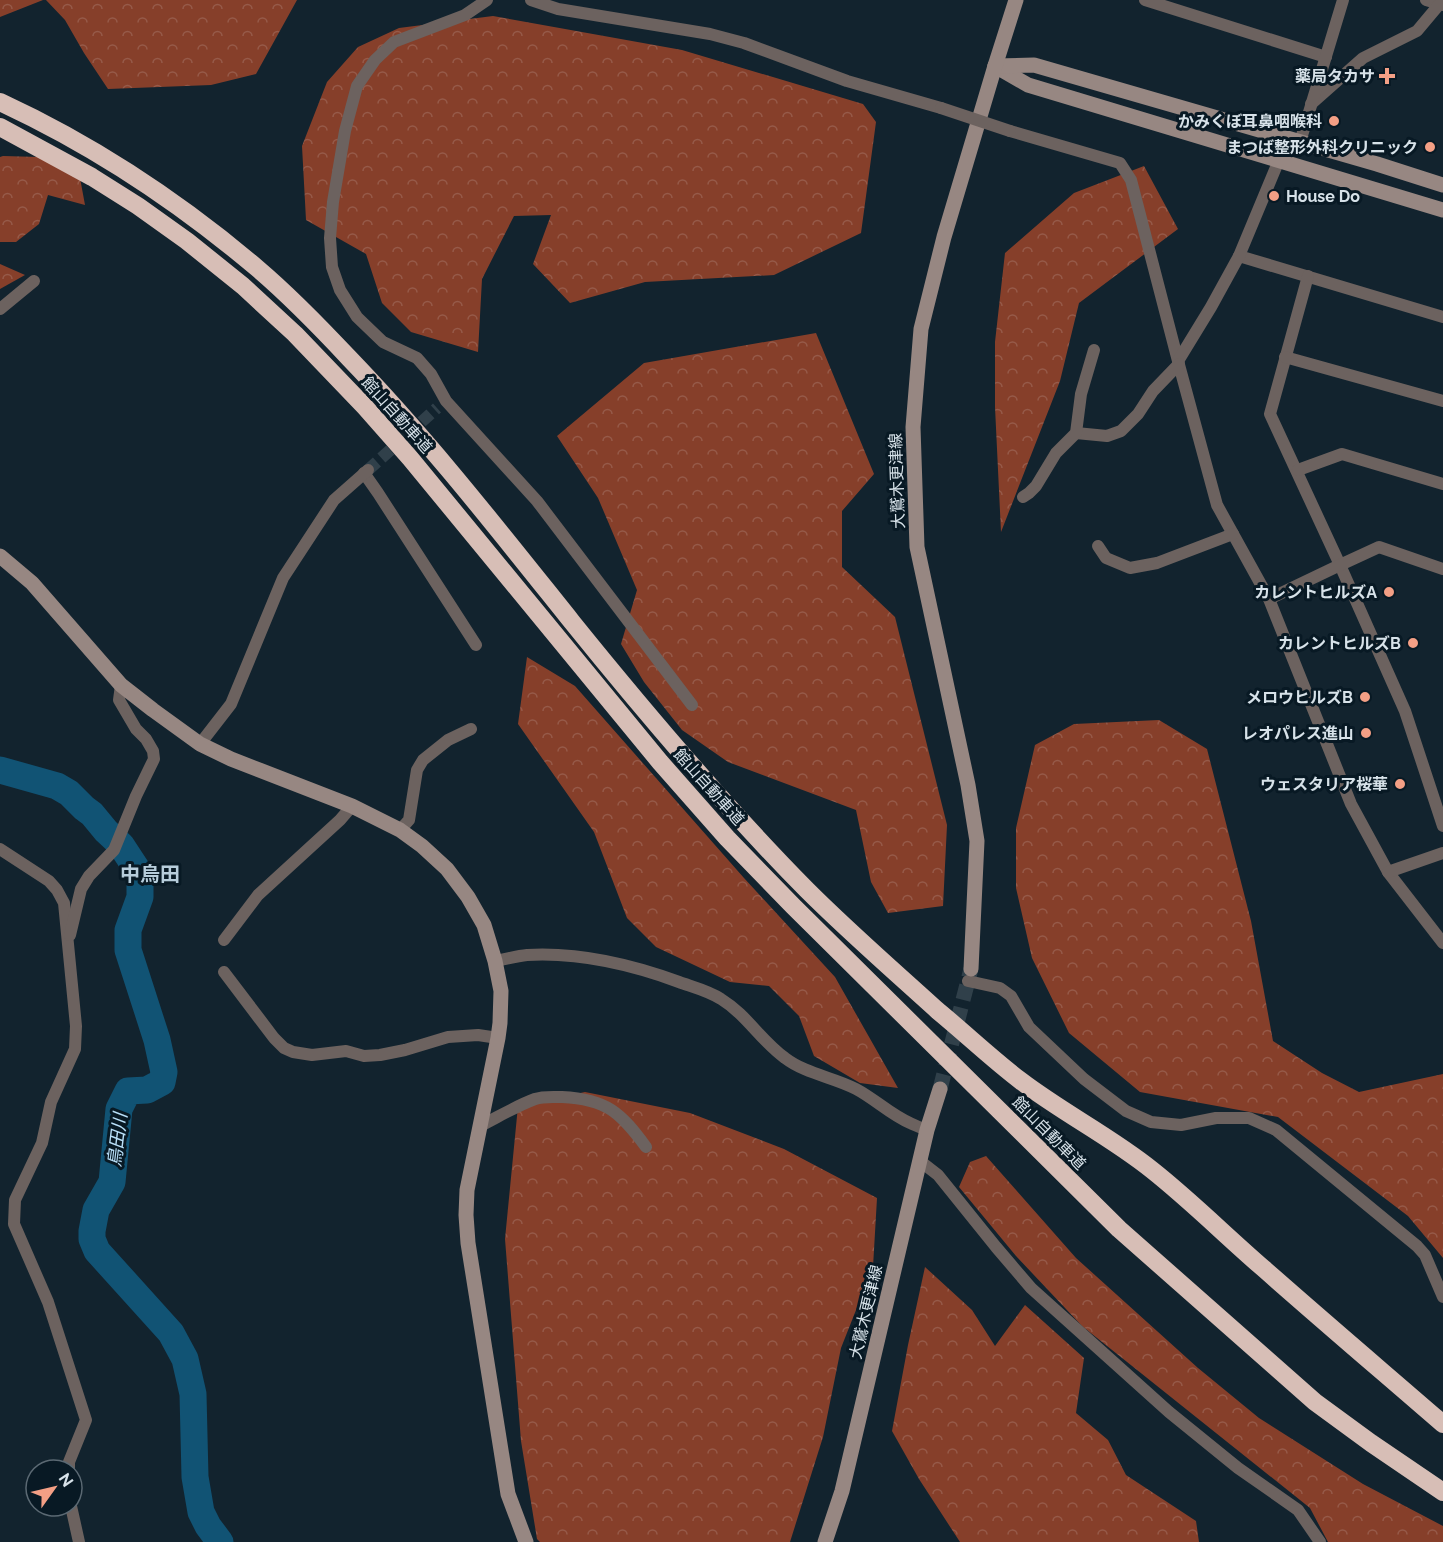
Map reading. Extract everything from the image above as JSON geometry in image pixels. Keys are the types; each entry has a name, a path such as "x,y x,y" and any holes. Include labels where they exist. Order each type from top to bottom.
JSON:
{"highway":[{"name":"館山自動車道","path":"0,102 57,131 151,187 267,277 311,318 428,443 575,626 677,747 807,890 876,955 995,1060 1025,1084 1114,1142 1153,1171 1412,1397"},
{"name":"館山自動車道","path":"0,127 92,177 138,206 187,241 243,286 295,334 410,458 660,762 785,897 1119,1229 1315,1402 1406,1466"},
{"path":"1412,1397 1443,1424"},
{"path":"1412,1397 1443,1429"},
{"path":"1406,1466 1443,1492"},
{"path":"1406,1466 1443,1502"}],"street":[{"path":"488,0 465,15 394,42 375,60 357,86 345,131 333,201 330,238 332,267 340,290 357,317 383,342 417,358 431,374 442,405 537,501 692,705"},
{"path":"531,0 558,9 710,34 744,43 847,81 1120,163 1131,180 1217,505 1269,599 1351,804 1388,872 1442,940"},
{"name":"大鷲木更津線","path":"970,975 977,841 968,785 918,547 913,427 921,329 944,237 1016,0"},
{"path":"1145,0 1326,57"},
{"path":"1300,142 1343,0"},
{"path":"1426,0 1442,3"},
{"path":"1311,104 1364,58 1417,31 1442,3"},
{"path":"995,66 1034,65 1443,185"},
{"path":"995,66 1028,85 1443,210"},
{"path":"1076,433 1107,436 1121,431 1138,414 1178,362 1239,256 1280,160"},
{"path":"1239,256 1443,317"},
{"path":"1308,276 1270,414 1298,470 1405,711 1443,826"},
{"path":"0,309 34,281"},
{"path":"1023,497 1036,486 1056,453 1076,433 1081,394 1094,350"},
{"path":"1285,357 1443,401"},
{"path":"1298,470 1342,454 1443,484"},
{"path":"200,744 231,704 283,578 334,500 366,472 476,645"},
{"path":"1098,546 1106,558 1130,568 1157,563 1233,534"},
{"path":"1269,599 1379,548 1443,569"},
{"path":"0,555 32,583 121,685 200,744 231,759 352,806 400,830 447,869 468,897 484,925 495,960 501,991 500,1023 467,1190 466,1215 468,1243 508,1494 526,1542"},
{"path":"67,945 81,889 89,876 114,850 136,795 154,759 153,751 146,739 136,729 119,700 121,685"},
{"path":"400,830 410,820 417,770 423,760 448,740 471,729"},
{"path":"224,940 258,895 340,820 352,806"},
{"path":"0,849 49,881 64,903 76,1026 75,1049 51,1102 42,1143 15,1200 14,1224 48,1302 86,1420 71,1458"},
{"path":"1388,872 1443,853"},
{"path":"495,960 526,955 579,956 611,961 702,990 721,999 736,1010 769,1045 800,1068 855,1089 909,1123 927,1130"},
{"path":"224,972 274,1038 284,1048 293,1052 312,1055 346,1051 364,1056 380,1055 448,1037 478,1035 498,1038"},
{"path":"970,975 1000,988 1011,996 1029,1027 1084,1079 1126,1111 1151,1122 1181,1125 1216,1118 1250,1118 1275,1130 1417,1246 1425,1255 1443,1297"},
{"name":"大鷲木更津線","path":"825,1542 842,1491 927,1130 940,1089"},
{"path":"480,1126 536,1098 578,1098 601,1103 618,1114 646,1147"},
{"path":"920,1161 938,1175 1031,1288 1169,1412 1238,1468 1298,1510 1320,1542"},
{"path":"74,1518 79,1542"}],"green space":[{"path":"0,0 43,0 0,17"},
{"path":"46,0 297,0 256,74 211,85 108,89 65,20"},
{"path":"493,16 682,50 863,104 876,122 861,233 774,275 645,282 570,303 533,264 551,215 514,216 482,279 478,352 411,332 382,303 366,254 306,220 302,146 327,82 358,47 399,28"},
{"path":"0,157 39,157 80,178 85,205 48,195 39,224 16,242 0,242"},
{"path":"1144,166 1178,229 1079,303 1060,381 1001,532 995,407 995,342 1005,253 1074,193"},
{"path":"0,264 25,275 0,289"},
{"path":"816,333 874,474 842,511 842,567 895,617 947,825 943,906 888,913 871,882 856,810 728,762 682,730 644,682 621,644 637,590 598,498 557,436 644,363"},
{"path":"527,657 575,686 744,878 835,977 898,1088 860,1083 814,1056 799,1016 769,986 730,982 656,947 627,918 594,832 518,724"},
{"path":"1159,720 1207,749 1251,921 1273,1041 1322,1073 1359,1092 1443,1074 1443,1258 1408,1216 1278,1117 1140,1092 1069,1033 1032,958 1016,888 1016,828 1035,745 1074,724"},
{"path":"585,1092 690,1113 784,1149 877,1198 873,1267 841,1348 823,1437 790,1542 540,1542 537,1539 521,1441 505,1239 518,1106"},
{"path":"986,1156 1076,1258 1198,1368 1259,1418 1363,1484 1443,1526 1443,1542 1328,1542 1310,1508 1082,1326 1016,1256 959,1187 970,1162"},
{"path":"925,1267 972,1310 995,1346 1025,1305 1084,1358 1076,1413 1108,1440 1126,1475 1196,1521 1199,1542 960,1542 919,1479 892,1431"}],"waterway":[{"name":"鳥田川","path":"0,770 57,786 69,793 121,845 140,874 140,897 128,930 128,950 157,1040 164,1072 162,1082 147,1090 128,1091 119,1109 112,1182 96,1210 92,1239 97,1251 171,1333 185,1359 193,1394 195,1477 201,1512 220,1542"}],"tunnel":[{"path":"368,470 437,408"},
{"path":"940,1089 971,969"}],"place":[{"name":"薬局タカサ","path":"1387,76"},
{"name":"かみくぼ耳鼻咽喉科","path":"1334,121"},
{"name":"まつば整形外科クリニック","path":"1430,147"},
{"name":"House Do","path":"1274,196"},
{"name":"カレントヒルズA","path":"1389,592"},
{"name":"カレントヒルズB","path":"1413,643"},
{"name":"メロウヒルズB","path":"1365,697"},
{"name":"レオパレス進山","path":"1366,733"},
{"name":"ウェスタリア桜華","path":"1400,784"}],"district":[{"name":"中烏田","path":"150,874"}]}
